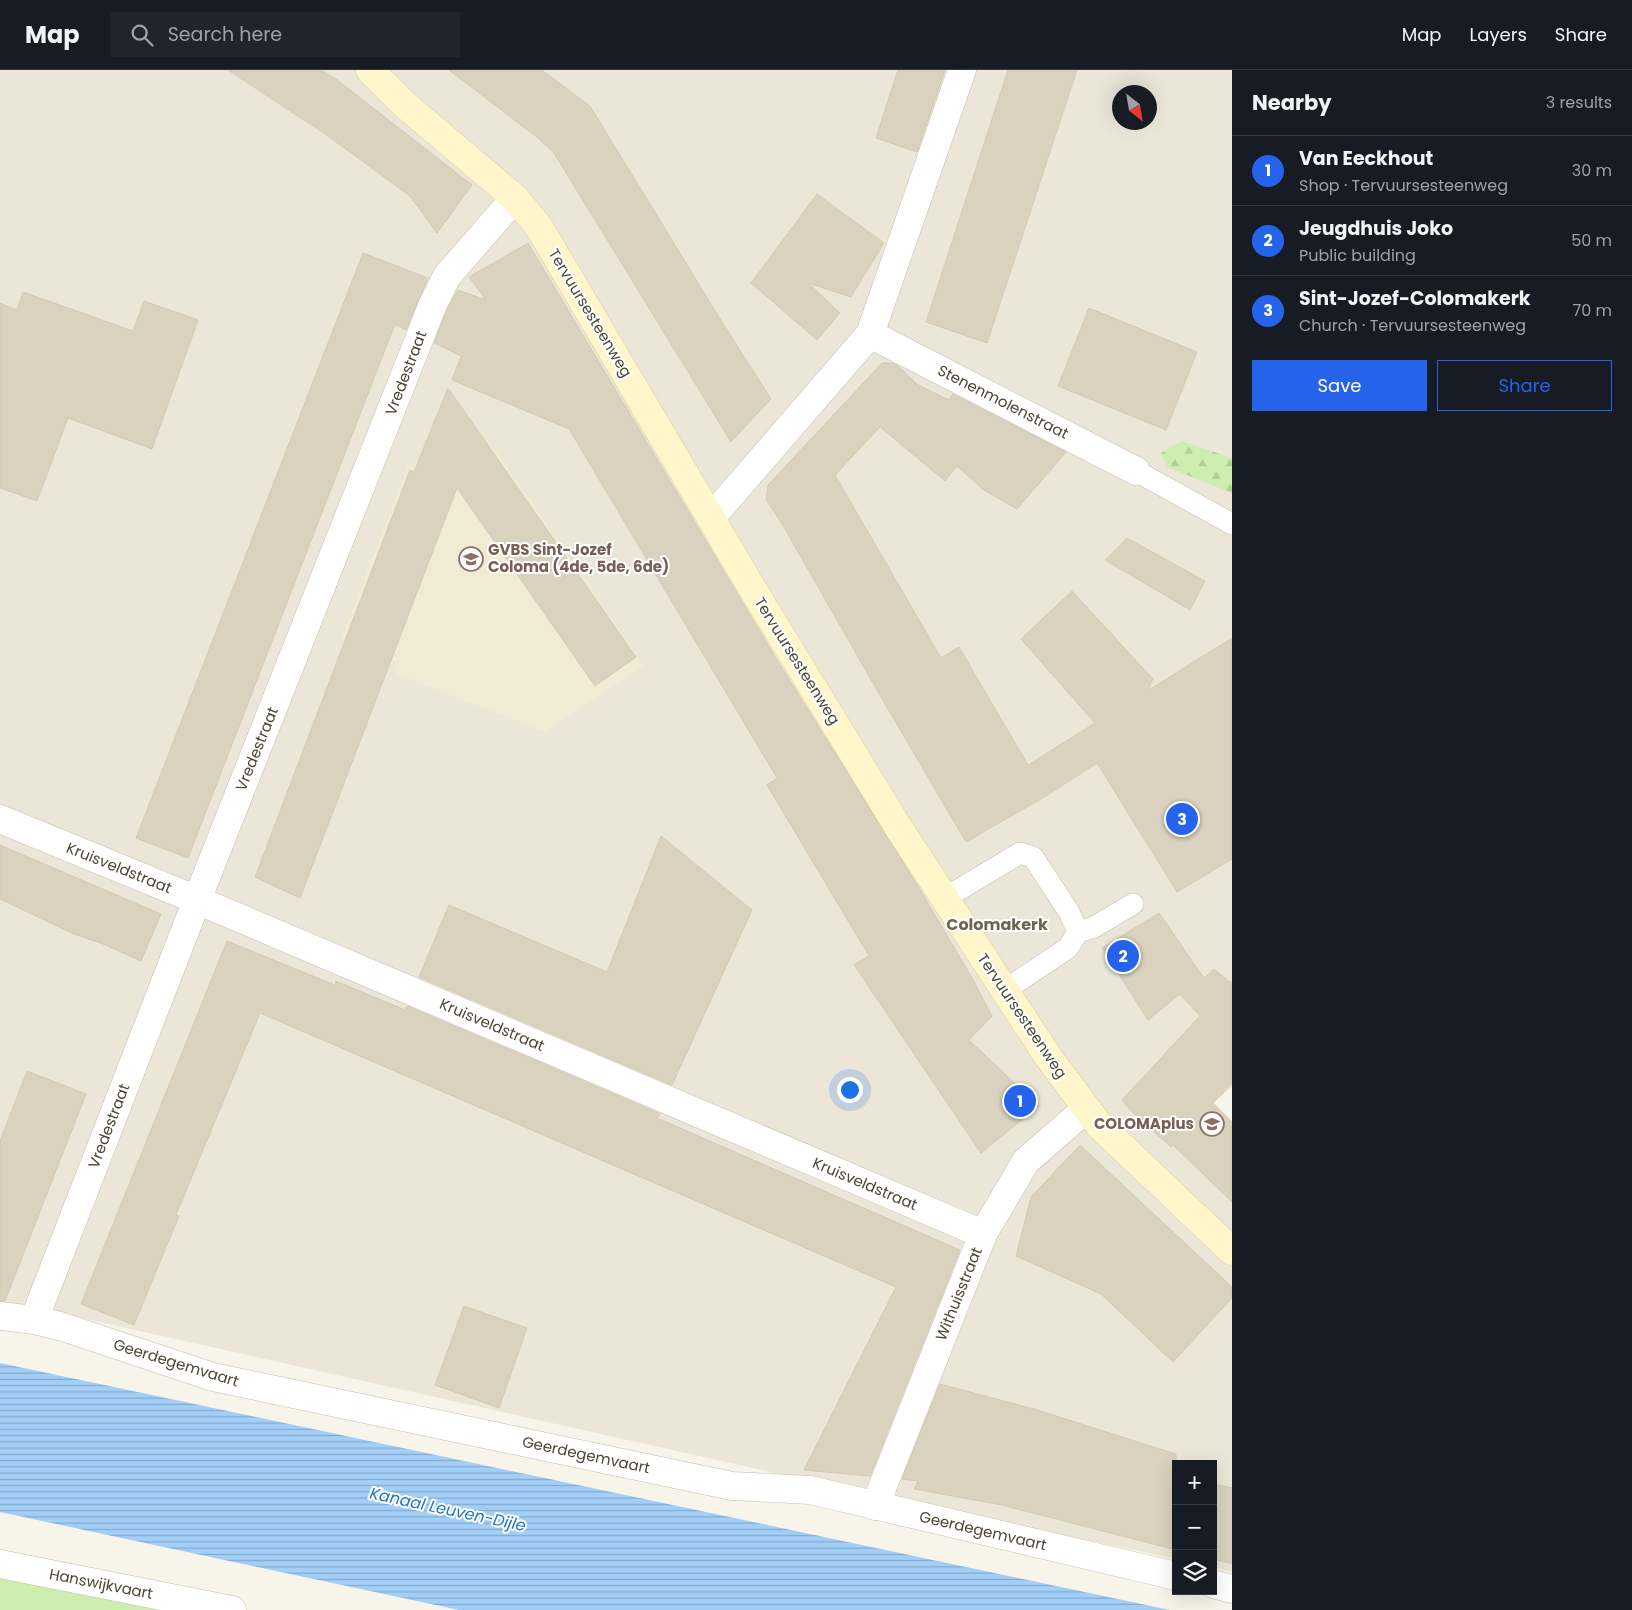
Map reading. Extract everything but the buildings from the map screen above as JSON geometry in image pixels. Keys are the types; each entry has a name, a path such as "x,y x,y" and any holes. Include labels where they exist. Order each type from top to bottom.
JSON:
{"street":[{"name":"Tervuursesteenweg","path":"370,70 404,104 515,198 539,227 752,588 875,788 1049,1058 1099,1125 1232,1251"},
{"path":"711,518 870,334 962,70"},
{"name":"Vredestraat","path":"34,1320 197,900 433,304 447,276 515,198"},
{"name":"Stenenmolenstraat","path":"870,334 1136,471"},
{"name":"Kruisveldstraat","path":"0,819 197,900 983,1234"},
{"name":"Withuisstraat","path":"875,1506 983,1234 1026,1161 1086,1109"},
{"name":"Geerdegemvaart","path":"0,1316 34,1320 60,1326 213,1377 732,1486 810,1490 1172,1575"},
{"name":"Hanswijkvaart","path":"0,1564 232,1610"},
{"path":"1217,1585 1232,1589"}],"lane":[{"path":"1136,471 1232,524"},
{"path":"945,898 1020,853 1033,857 1069,912 1078,932"},
{"path":"1005,990 1068,948 1078,932 1094,927 1133,904"}],"shaded area":[{"path":"0,70 1232,70 1232,1087 1213,1103 1232,1202 1232,1572 1217,1568 1217,1460 1172,1460 1172,1558 802,1479 64,1314 0,1305"},
{"name":"GVBS Sint-Jozef Coloma (4de, 5de, 6de)","path":"494,448 644,666 545,732 394,673 399,662 342,637 408,466 444,481"}],"green space":[{"path":"1182,441 1232,458 1232,493 1167,467 1161,453"},
{"path":"0,1576 222,1610 0,1610"}],"water":[{"name":"Kanaal Leuven-Dijle","path":"0,1363 1170,1610 459,1610 0,1512"}],"place":[{"name":"GVBS Sint-Jozef Coloma (4de, 5de, 6de)","path":"471,559"},
{"name":"Sint-Jozef-Colomakerk","path":"1182,819"},
{"name":"Jeugdhuis Joko","path":"1123,956"},
{"name":"Van Eeckhout","path":"1020,1101"},
{"name":"COLOMAplus","path":"1212,1124"}],"district":[{"name":"Colomakerk","path":"997,924"}]}
